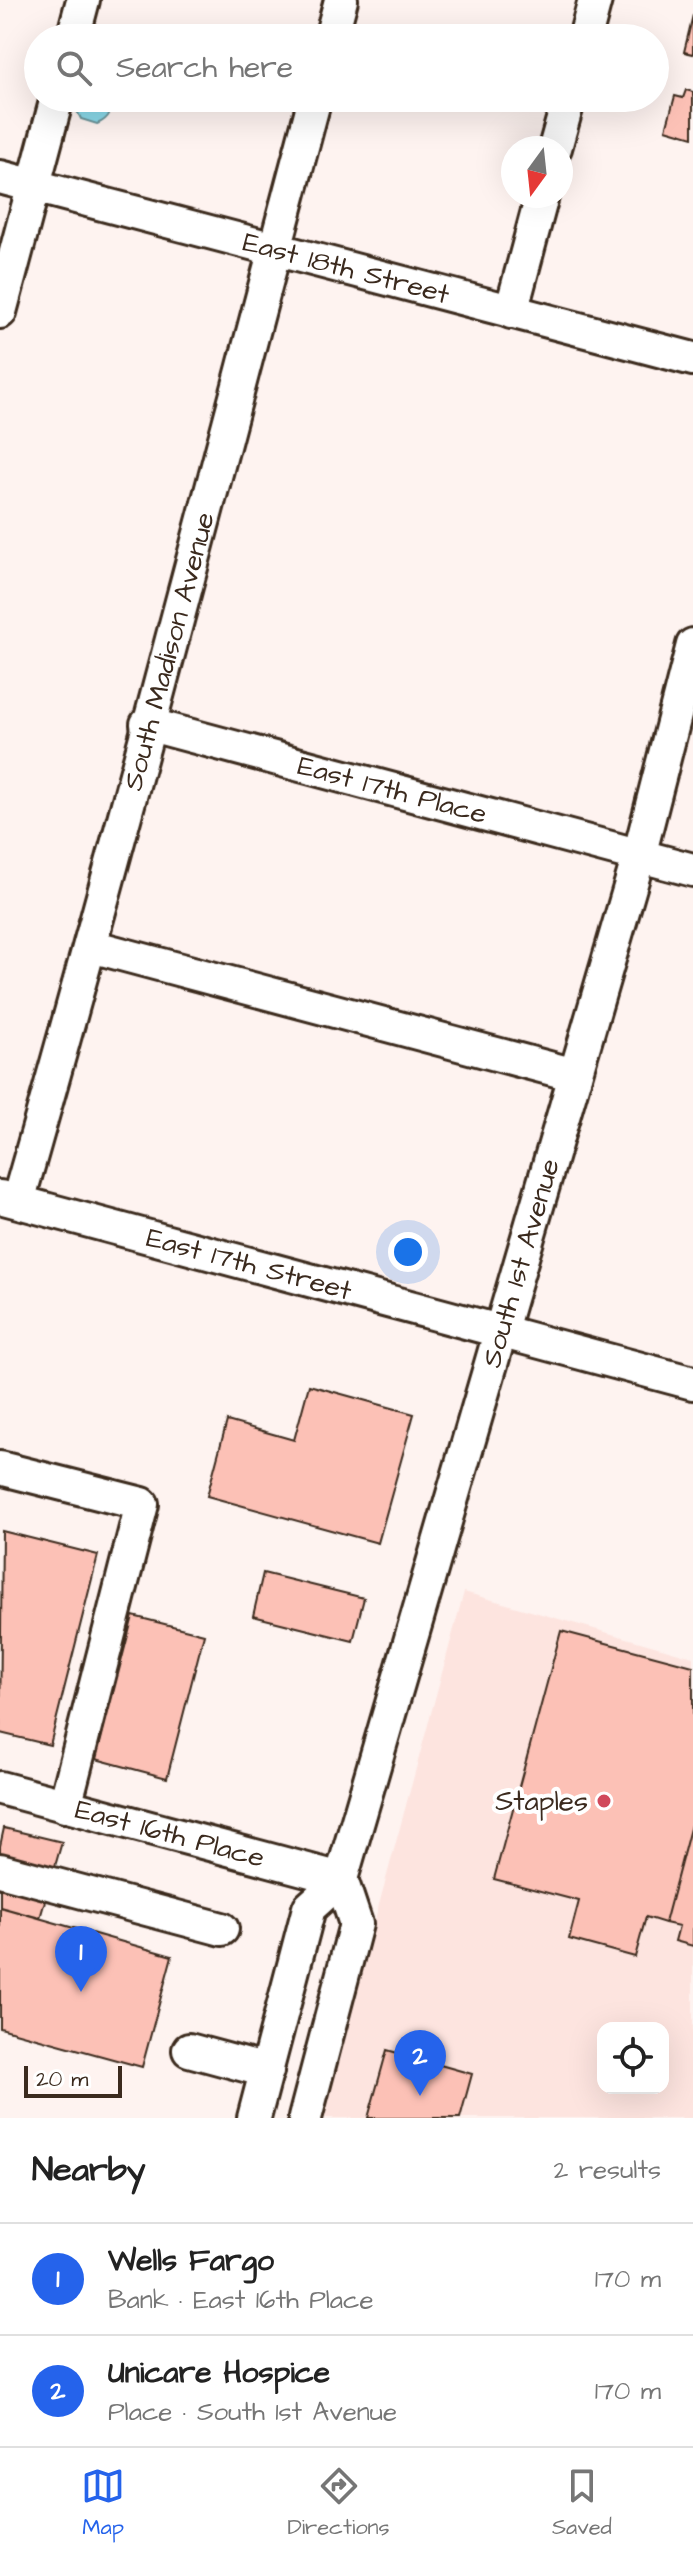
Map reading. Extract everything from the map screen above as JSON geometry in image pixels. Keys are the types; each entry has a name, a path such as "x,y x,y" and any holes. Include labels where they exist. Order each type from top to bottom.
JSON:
{"street":[{"path":"77,24 83,0"},
{"path":"335,24 341,0"},
{"path":"589,24 595,0"},
{"path":"0,312 53,112"},
{"name":"South Madison Avenue","path":"9,1199 91,946 147,724 311,112"},
{"path":"558,136 565,112"},
{"name":"East 18th Street","path":"0,177 693,359"},
{"path":"511,312 539,208"},
{"name":"South 1st Avenue","path":"341,1879 639,856 693,645"},
{"name":"East 17th Place","path":"147,724 693,870"},
{"path":"91,946 575,1075"},
{"name":"East 17th Street","path":"9,1199 693,1383"},
{"path":"0,1468 142,1504 65,1806"},
{"name":"East 16th Place","path":"0,1788 341,1879"},
{"path":"0,1870 222,1929"},
{"path":"254,2118 309,1908 341,1879 356,1924 305,2118"},
{"path":"189,2050 267,2071"}],"shaded area":[{"path":"464,1592 693,1657 693,2118 321,2118"}],"water":[{"path":"78,112 110,112 105,120 97,124 81,119"}],"building":[{"path":"693,15 693,54 684,52"},
{"path":"686,90 693,92 693,137 666,129 675,96 683,98"},
{"path":"309,1385 414,1414 378,1543 207,1496 227,1421 294,1440"},
{"path":"2,1531 98,1555 50,1745 0,1733"},
{"path":"263,1573 364,1598 353,1641 253,1616"},
{"path":"133,1616 204,1634 167,1778 96,1759"},
{"path":"561,1631 693,1666 693,1817 665,1923 646,1917 635,1957 569,1939 579,1901 494,1879"},
{"path":"693,1817 693,1946 675,1941 679,1926 665,1923"},
{"path":"4,1828 62,1842 40,1918 0,1907 0,1846"},
{"path":"0,1907 172,1956 142,2067 0,2028"},
{"path":"387,2050 472,2074 460,2118 368,2118"}],"place":[{"name":"Staples","path":"604,1801"},
{"name":"Wells Fargo","path":"81,1992"},
{"name":"Unicare Hospice","path":"420,2096"}]}
